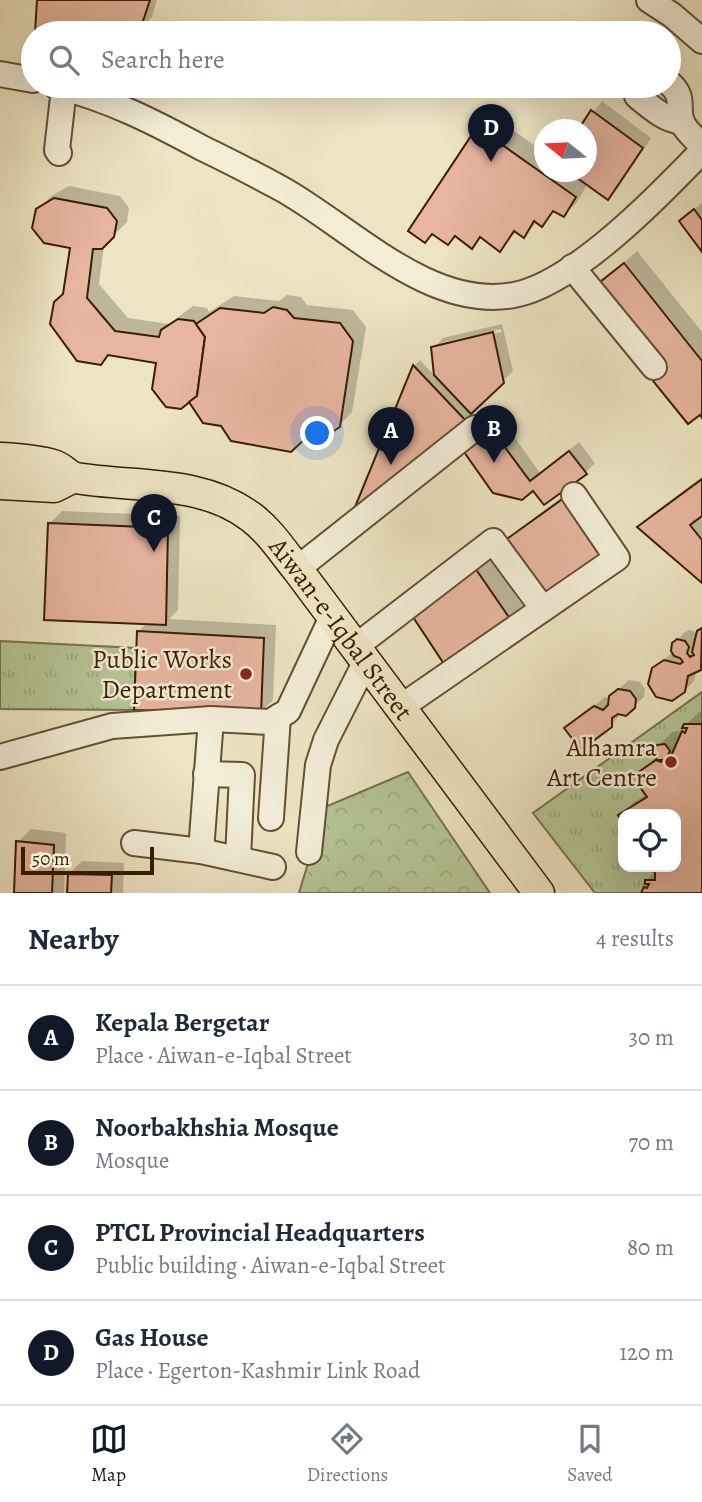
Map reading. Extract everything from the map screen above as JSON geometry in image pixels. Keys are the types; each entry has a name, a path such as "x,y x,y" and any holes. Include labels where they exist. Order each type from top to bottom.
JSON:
{"main road":[{"path":"0,434 34,461"},
{"name":"Aiwan-e-Iqbal Street","path":"0,458 56,465 72,478"},
{"name":"Aiwan-e-Iqbal Street","path":"0,484 54,487 72,478 146,484 216,497 252,518 266,530 298,569 539,893"}],"street":[{"path":"649,0 679,21"},
{"path":"681,23 702,41"},
{"path":"0,74 21,78"},
{"path":"59,98 59,153"},
{"path":"94,98 128,109 284,191 398,265 460,294 496,297 516,295 572,267 615,235 664,191 702,148 682,122 680,98"},
{"path":"639,98 668,120 682,122"},
{"path":"572,267 653,367"},
{"path":"298,569 475,428"},
{"path":"401,708 617,558 574,495"},
{"path":"309,852 318,765 361,654 493,541 543,609"},
{"path":"0,757 112,726 211,719 270,722 288,711 332,617"},
{"path":"239,818 281,819 275,761 278,717"},
{"path":"201,851 211,719"},
{"path":"248,761 275,761"},
{"path":"206,774 242,775 238,858"},
{"path":"134,843 201,851 273,867"}],"green space":[{"path":"0,641 136,648 134,710 0,709"},
{"path":"702,692 702,893 595,893 533,813"},
{"path":"408,772 490,893 299,893 325,807"}],"building":[{"path":"37,0 150,0 143,21 36,21"},
{"path":"591,110 643,148 608,200 583,182 597,182 597,119 585,119"},
{"path":"477,127 534,167 534,182 555,182 576,197 564,217 553,211 542,227 534,221 524,238 514,231 500,252 480,237 472,249 455,236 448,245 432,234 425,243 408,231"},
{"path":"54,198 107,208 117,221 114,237 102,249 93,249 87,298 115,331 159,337 161,330 178,319 194,321 205,337 197,396 181,409 166,407 152,389 156,363 108,355 101,365 77,361 50,324 54,302 63,294 70,248 44,243 32,228 36,209"},
{"path":"694,209 702,220 702,252 679,221"},
{"path":"624,263 702,361 702,418 700,415 688,424 653,381 665,371 595,286"},
{"path":"273,307 287,310 294,318 340,323 353,341 340,427 321,439 307,437 291,452 231,441 221,426 203,423 189,402 197,396 205,337 196,324 220,308 264,313"},
{"path":"493,332 504,383 471,414 434,375 431,347"},
{"path":"413,365 467,422 355,507"},
{"path":"492,430 530,481 569,451 587,474 544,505 533,491 522,500 493,493 464,452"},
{"path":"702,479 702,516 690,525 702,540 702,583 637,527"},
{"path":"564,498 603,559 544,600 504,541"},
{"path":"48,523 168,528 166,625 44,620"},
{"path":"473,565 515,626 450,673 409,611"},
{"path":"702,628 701,670 688,676 685,692 672,701 656,697 648,684 652,668 664,660 680,664 683,662 671,651 672,643 677,639 685,641 690,657 694,655 692,652 697,631"},
{"path":"137,631 264,638 261,714 134,710"},
{"path":"618,689 630,691 636,699 635,708 626,716 618,714 612,718 612,727 581,750 564,728 594,706 603,710 608,705 609,696"},
{"path":"684,724 702,724 702,893 641,893 649,884 645,884 645,880 655,880 654,872 681,872 681,809 628,809 647,797 638,784 640,771 656,760 661,762 662,760 657,760 652,752 657,745 665,744 670,751 668,755 671,756 682,731 685,733 687,728 682,728"},
{"path":"16,841 54,845 52,893 14,893"},
{"path":"68,874 112,875 111,893 67,893"}],"place":[{"name":"Gas House","path":"491,162"},
{"name":"Noorbakhshia Mosque","path":"494,463"},
{"name":"Kepala Bergetar","path":"391,465"},
{"name":"PTCL Provincial Headquarters","path":"154,552"},
{"name":"Public Works Department","path":"246,674"},
{"name":"Alhamra Art Centre","path":"671,762"}]}
